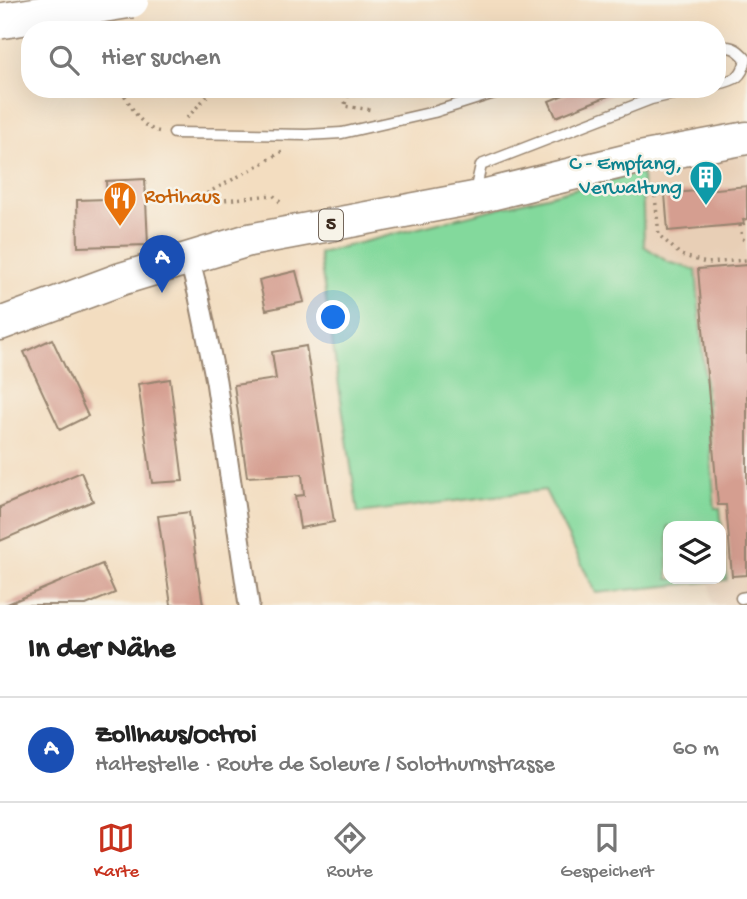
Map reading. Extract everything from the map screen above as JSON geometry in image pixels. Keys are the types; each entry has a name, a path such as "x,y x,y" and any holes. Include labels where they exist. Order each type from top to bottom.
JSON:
{"highway":[{"path":"0,21 131,0"}],"main road":[{"name":"5","path":"0,324 109,283 249,240 474,198 629,160 747,138"}],"street":[{"path":"189,258 216,381 249,605"}],"lane":[{"path":"726,46 738,49 746,59 743,71 733,81 726,82"},
{"path":"174,133 342,133 477,98"},
{"path":"474,198 481,165 656,98"}],"path":[{"path":"126,98 138,118 153,131 174,133 205,98"},
{"path":"347,98 344,106 374,110 380,124"},
{"path":"280,202 272,195 204,202 202,197 265,162 306,135"},
{"path":"655,196 659,235 681,255 706,262 747,260"},
{"path":"740,225 741,237 747,243"}],"shaded area":[{"path":"747,154 747,605 712,605 710,584 726,584 726,521 720,521 719,508 715,508 668,262 643,246 642,172"}],"green space":[{"path":"642,172 644,246 668,262 696,270 715,508 720,508 721,521 663,521 663,584 687,584 596,593 545,490 358,513 319,253"}],"building":[{"path":"556,98 603,98 556,117 549,101"},
{"path":"145,179 148,245 78,247 77,200 107,199 106,181"},
{"name":"C - Empfang, Verwaltung","path":"747,186 747,219 743,220 744,224 668,231 665,194"},
{"path":"747,265 747,575 732,576 726,505 718,505 698,269"},
{"path":"296,271 304,302 266,310 259,280"},
{"path":"52,339 88,416 60,430 24,352"},
{"path":"306,346 334,522 300,528 295,496 304,495 302,474 247,477 234,385 276,379 272,352"},
{"path":"170,379 183,481 152,483 138,384"},
{"path":"81,472 93,501 0,541 0,507"},
{"path":"189,512 203,605 171,605 158,516"},
{"path":"102,564 115,593 86,605 5,605"}],"place":[{"name":"C - Empfang, Verwaltung","path":"706,207"},
{"name":"Rotihaus","path":"120,228"},
{"name":"Zollhaus/Octroi","path":"162,293"}]}
